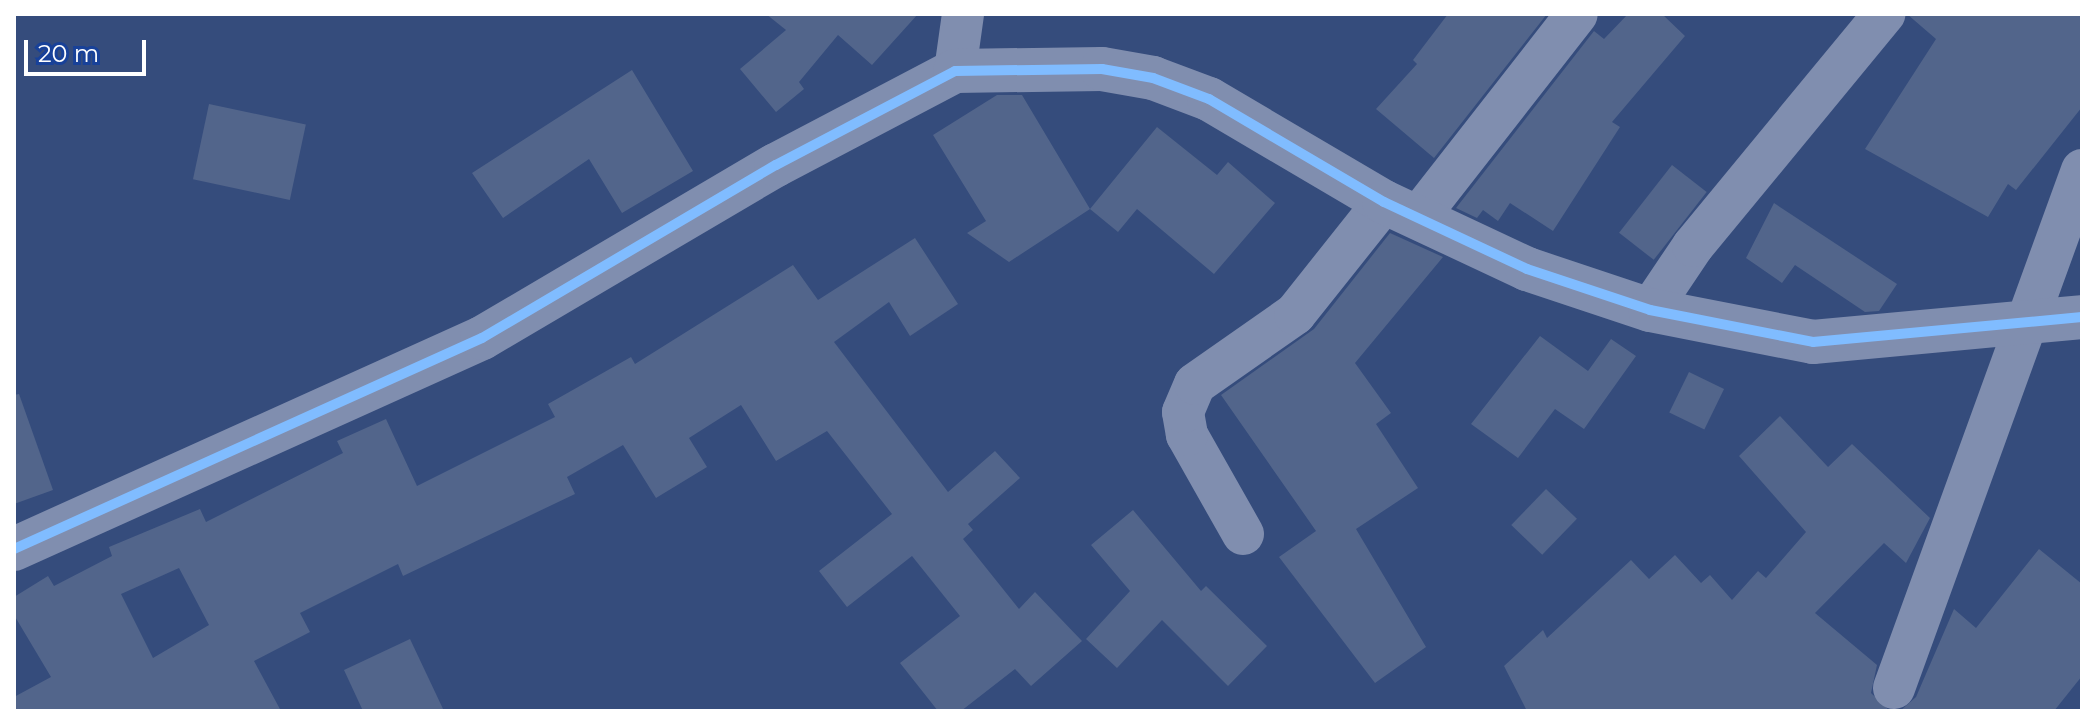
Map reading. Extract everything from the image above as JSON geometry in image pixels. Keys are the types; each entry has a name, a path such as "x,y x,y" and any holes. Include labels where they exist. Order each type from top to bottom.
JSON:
{"street":[{"path":"955,71 963,14"},
{"path":"1243,534 1187,435 1183,412 1195,384 1295,314 1402,209 1577,14"},
{"path":"1650,310 1693,246 1884,14"},
{"path":"14,549 482,338 776,165 955,71 1102,69 1153,78 1209,99 1402,209 1527,269 1650,310 1813,342 1916,336 2029,318 2082,317"},
{"path":"1894,688 2082,170"}],"building":[{"path":"766,14 918,14 872,65 838,35 799,82 804,89 776,112 740,69 786,30"},
{"path":"1448,14 1547,14 1434,158 1376,109 1417,64 1413,60"},
{"path":"1628,14 1662,14 1685,36 1612,122 1620,127 1553,231 1510,203 1498,221 1483,210 1477,218 1456,208 1594,31 1604,39"},
{"path":"1907,14 2082,14 2082,107 2016,190 2008,184 1988,217 1865,149 1936,39"},
{"path":"632,70 693,171 622,213 589,159 503,218 472,173"},
{"path":"997,95 1022,95 1090,209 1009,262 967,233 986,221 933,135"},
{"path":"209,104 306,125 290,200 193,179"},
{"path":"1157,127 1217,175 1228,162 1275,203 1214,274 1137,209 1118,232 1090,209"},
{"path":"1672,165 1707,192 1654,260 1619,233"},
{"path":"1774,203 1897,284 1879,311 1865,312 1795,265 1782,283 1746,258"},
{"path":"1390,233 1443,257 1355,363 1391,413 1376,424 1418,488 1356,529 1426,647 1375,683 1279,557 1316,531 1221,395 1314,329"},
{"path":"915,238 958,304 910,336 889,302 834,342 948,492 995,451 1020,478 968,524 973,530 963,539 1019,609 1035,592 1082,641 1031,686 1015,669 961,711 938,711 900,663 960,616 912,556 847,607 819,571 892,514 827,431 776,461 741,405 689,438 707,467 656,498 623,445 567,477 575,494 403,576 398,564 300,613 310,632 254,661 281,711 14,711 14,697 51,677 14,615 14,597 48,576 54,586 112,556 109,547 200,509 206,522 343,453 337,441 386,419 417,486 555,417 548,404 631,357 635,364 793,265 818,300","holes":["179,568 209,625 153,658 121,594"]},
{"path":"1540,336 1588,371 1611,339 1636,356 1584,429 1555,409 1518,458 1471,424"},
{"path":"1689,372 1724,389 1704,430 1669,412"},
{"path":"19,394 53,490 14,504 14,395"},
{"path":"1780,416 1828,467 1852,444 1930,518 1906,563 1884,543 1815,613 1877,665 1871,693 1890,711 1527,711 1504,666 1543,630 1547,638 1631,560 1649,579 1675,555 1701,583 1710,575 1732,600 1758,571 1766,578 1806,532 1739,456"},
{"path":"1546,489 1577,519 1542,555 1511,525"},
{"path":"1133,510 1201,591 1206,586 1267,646 1228,686 1162,620 1117,668 1086,639 1130,591 1091,545"},
{"path":"2039,549 2082,584 2082,676 2054,711 1900,711 1916,697 1954,609 1976,628"},
{"path":"410,639 444,711 363,711 344,670"}],"cycle path":[{"path":"14,549 482,338 776,165 955,71 1102,69 1153,78 1209,99 1384,202 1527,269 1650,310 1813,342 2082,317"}]}
